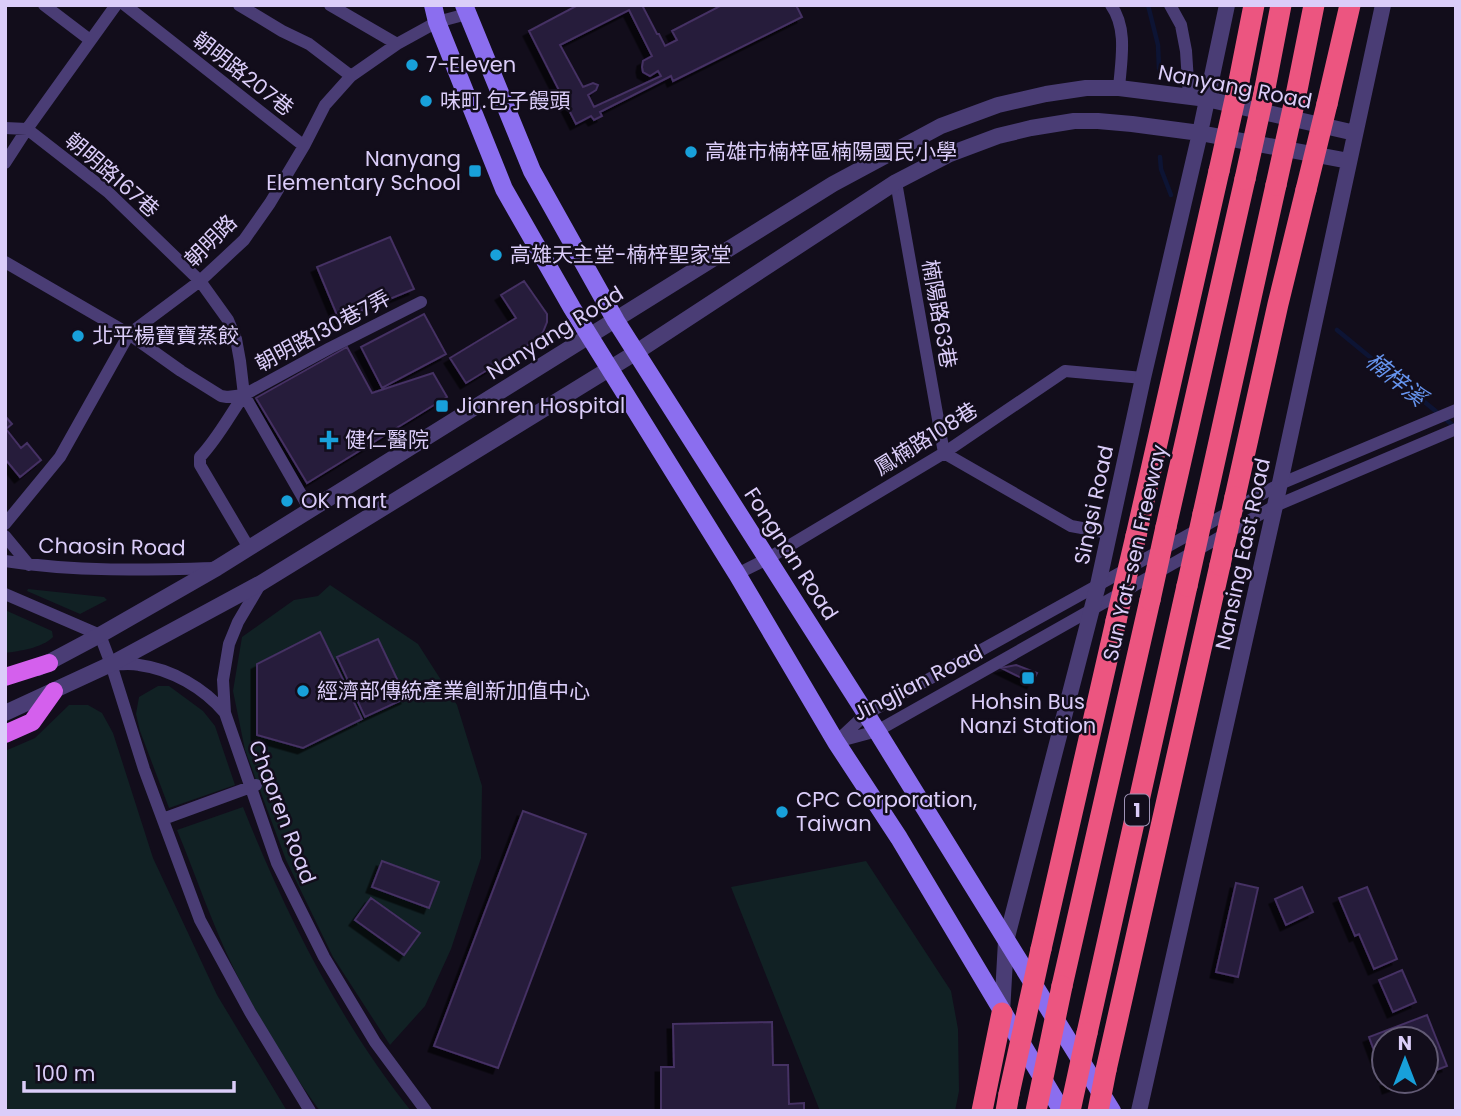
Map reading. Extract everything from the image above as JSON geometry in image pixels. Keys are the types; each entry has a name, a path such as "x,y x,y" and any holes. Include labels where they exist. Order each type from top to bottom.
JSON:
{"highway":[{"path":"1007,1102 1219,172 1254,5"},
{"name":"Sun Yat-sen Freeway","path":"1036,1111 1245,179 1281,5"},
{"name":"1","path":"1070,1111 1314,5"},
{"path":"1098,1111 1278,304 1350,5"},
{"path":"982,1111 1002,1013"}],"main road":[{"name":"Fongnan Road","path":"466,10 532,171 635,353 877,731 1112,1111"},
{"path":"435,14 504,189 589,336 737,574 836,743 899,838 1062,1111"},
{"path":"5,677 49,663"},
{"path":"5,734 32,722 54,691"}],"street":[{"path":"44,5 90,40"},
{"path":"5,163 116,5"},
{"name":"朝明路207巷","path":"125,5 304,146"},
{"path":"239,5 309,44 351,76"},
{"path":"330,5 397,44"},
{"path":"1111,5 1118,14 1122,37 1119,88"},
{"path":"1170,5 1181,25 1189,97"},
{"name":"Singsi Road","path":"1002,1013 1006,941 1098,585 1227,5"},
{"name":"Nansing East Road","path":"1139,1111 1280,484 1383,5"},
{"name":"朝明路","path":"5,524 60,457 129,334 200,281 244,240 270,203 325,105 351,76 435,14 466,10"},
{"name":"Nanyang Road","path":"5,684 49,663 217,568 832,184 941,126 998,106 1046,94 1086,88 1119,88 1207,99 1355,133"},
{"path":"5,713 111,664 261,583 635,353 896,182 950,154 998,136 1031,128 1074,121 1098,121 1200,133 1349,161"},
{"path":"5,128 27,129"},
{"name":"朝明路167巷","path":"27,129 108,192 200,281 228,320 236,339 244,395"},
{"name":"楠陽路63巷","path":"896,182 944,453"},
{"path":"5,262 129,334 221,396 244,395"},
{"name":"朝明路130巷7弄","path":"244,395 421,302"},
{"name":"鳳楠路108巷","path":"737,574 767,559 944,453 1065,371 1143,378"},
{"path":"244,395 215,441 200,457 200,465 249,548"},
{"path":"244,395 310,510"},
{"name":"Jingjian Road","path":"836,743 866,714 1280,484 1456,410"},
{"name":"Jingjian Road","path":"836,743 877,731 1275,506 1456,429"},
{"path":"944,453 1071,526 1109,533"},
{"path":"5,536 29,565"},
{"name":"Chaosin Road","path":"5,561 29,565 132,571 217,568"},
{"name":"Chaoren Road","path":"261,583 237,622 229,644 223,680 225,712 253,786 277,863 324,957 375,1042 426,1111"},
{"path":"5,594 100,635 144,769 201,920 250,1012 310,1111"},
{"path":"111,664 139,665 164,672 192,684 225,712"},
{"path":"163,819 253,786"}],"shaded area":[{"name":"經濟部傳統產業創新加值中心","path":"330,585 418,644 457,705 482,786 481,858 451,949 425,1006 390,1045 333,957 286,860 245,750 233,691 242,637 294,600 318,596"},
{"path":"27,591 104,597 107,600 80,614"},
{"path":"5,610 52,631 53,637 37,646 5,653"},
{"path":"158,686 169,686 203,711 215,726 235,785 169,808 136,714 139,697"},
{"path":"69,705 88,705 102,713 113,733 153,858 217,995 287,1111 5,1111 5,751 35,738"},
{"path":"243,807 277,887 337,1003 411,1111 320,1111 253,1006 218,935 177,830"},
{"path":"866,861 951,991 958,1029 959,1091 955,1111 820,1111 731,887"}],"building":[{"path":"578,5 642,5 665,46 677,40 672,31 722,5 800,5 797,7 802,17 673,81 671,76 600,112 602,116 594,120 591,116 576,124 529,31","holes":["629,10 652,56 643,61 643,72 650,76 658,71 661,76 594,107 588,95 596,90 598,85 593,83 583,87 560,45"]},
{"path":"390,237 414,289 339,320 317,267"},
{"path":"524,281 547,314 543,332 538,339 466,383 450,358 516,318 501,295"},
{"path":"424,314 446,354 382,388 361,347"},
{"name":"健仁醫院","path":"347,347 372,393 433,373 447,397 307,483 256,398"},
{"path":"5,416 12,424 6,429 21,448 27,443 41,460 20,477 5,459"},
{"name":"經濟部傳統產業創新加值中心","path":"320,632 362,719 303,748 257,735 257,664"},
{"name":"經濟部傳統產業創新加值中心","path":"378,639 406,698 365,717 337,657"},
{"name":"Hohsin Bus Nanzi Station","path":"1016,665 1037,673 1032,683 1001,668"},
{"path":"523,811 586,834 498,1068 434,1046"},
{"path":"382,861 439,882 429,908 372,887"},
{"path":"1236,883 1258,888 1238,977 1216,972"},
{"path":"1302,887 1313,912 1286,925 1275,899"},
{"path":"1367,887 1397,959 1374,969 1359,934 1355,936 1339,898"},
{"path":"371,898 420,933 404,955 355,920"},
{"path":"1402,970 1416,1002 1393,1012 1379,980"},
{"path":"1427,1015 1431,1025 1401,1025"},
{"path":"772,1022 773,1065 788,1065 789,1104 804,1103 804,1111 661,1111 661,1067 674,1067 673,1024"},
{"path":"1440,1048 1447,1066 1440,1069"}],"waterway":[{"name":"楠梓溪","path":"1148,5 1158,45 1159,69"},
{"name":"楠梓溪","path":"1160,157 1161,169 1171,195"},
{"name":"楠梓溪","path":"1337,330 1455,427"}],"place":[{"name":"7-Eleven","path":"412,65"},
{"name":"味町.包子饅頭","path":"426,101"},
{"name":"高雄市楠梓區楠陽國民小學","path":"691,152"},
{"name":"Nanyang Elementary School","path":"475,171"},
{"name":"高雄天主堂-楠梓聖家堂","path":"496,255"},
{"name":"北平楊寶寶蒸餃","path":"78,336"},
{"name":"Jianren Hospital","path":"442,406"},
{"name":"健仁醫院","path":"329,440"},
{"name":"OK mart","path":"287,501"},
{"name":"Hohsin Bus Nanzi Station","path":"1028,678"},
{"name":"經濟部傳統產業創新加值中心","path":"303,691"},
{"name":"CPC Corporation, Taiwan","path":"782,812"}]}
